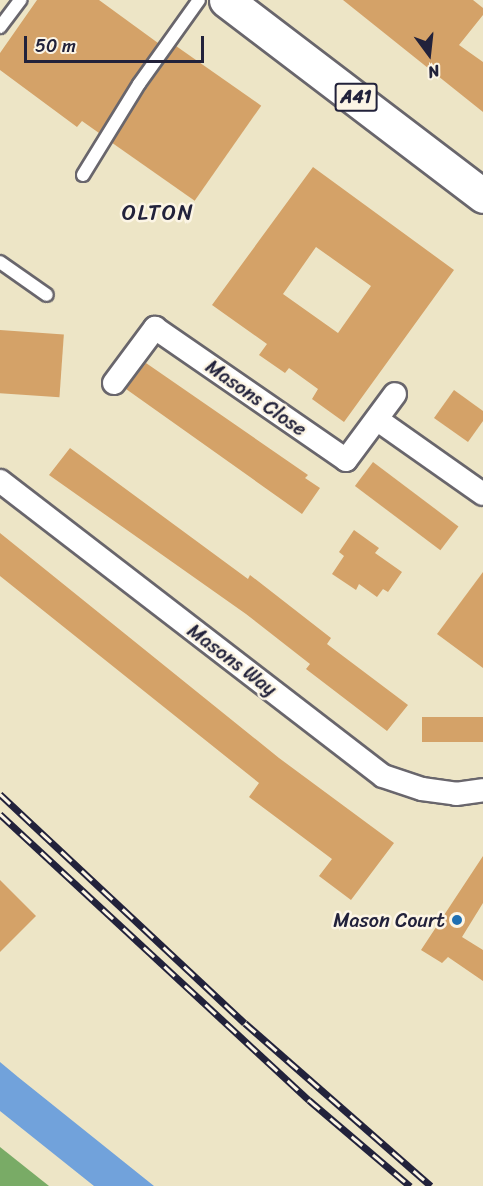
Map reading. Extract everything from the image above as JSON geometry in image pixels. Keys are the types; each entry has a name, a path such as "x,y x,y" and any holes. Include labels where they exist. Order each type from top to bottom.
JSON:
{"highway":[{"name":"A41","path":"226,0 483,196"}],"street":[{"name":"Masons Close","path":"114,383 156,328 346,460 378,420 395,394"},
{"path":"378,420 483,494"},
{"name":"Masons Way","path":"0,481 383,776 422,789 456,794 483,790"}],"lane":[{"path":"0,27 20,0"},
{"path":"83,176 139,84 198,0"},
{"path":"0,261 47,295"}],"green space":[{"path":"0,1147 49,1186 0,1186"}],"water":[{"path":"0,1062 154,1186 94,1186 0,1111"}],"building":[{"path":"37,0 99,0 158,43 99,133 82,121 77,127 0,70 0,53"},
{"path":"343,0 473,0 483,8 483,15 459,45 483,62 483,112"},
{"path":"176,46 261,106 195,201 109,141"},
{"path":"313,167 454,270 344,422 312,399 318,389 289,368 285,373 259,355 267,344 212,305","holes":["316,247 371,286 338,333 283,294"]},
{"path":"0,330 64,334 59,397 0,393"},
{"path":"146,363 308,475 305,478 320,488 302,514 126,389"},
{"path":"454,390 483,411 483,421 468,442 434,418"},
{"path":"70,448 248,579 250,575 331,638 327,644 408,705 387,731 306,669 310,664 246,614 49,475"},
{"path":"373,462 458,526 440,550 355,486"},
{"path":"354,530 379,548 375,553 402,572 388,592 383,589 377,597 359,584 356,590 332,574 344,556 339,552"},
{"path":"0,533 279,758 394,843 351,900 319,876 332,859 249,797 259,783 0,576"},
{"path":"483,572 483,668 437,634"},
{"path":"422,717 483,717 483,742 422,742"},
{"name":"Mason Court","path":"483,856 483,903 462,937 483,950 483,981 448,957 442,963 421,950"},
{"path":"0,880 36,916 0,952"}],"railway":[{"path":"0,794 245,1023 431,1186"},
{"path":"0,814 309,1100 410,1186"}],"place":[{"name":"Mason Court","path":"457,920"}],"district":[{"name":"OLTON","path":"158,213"}]}
